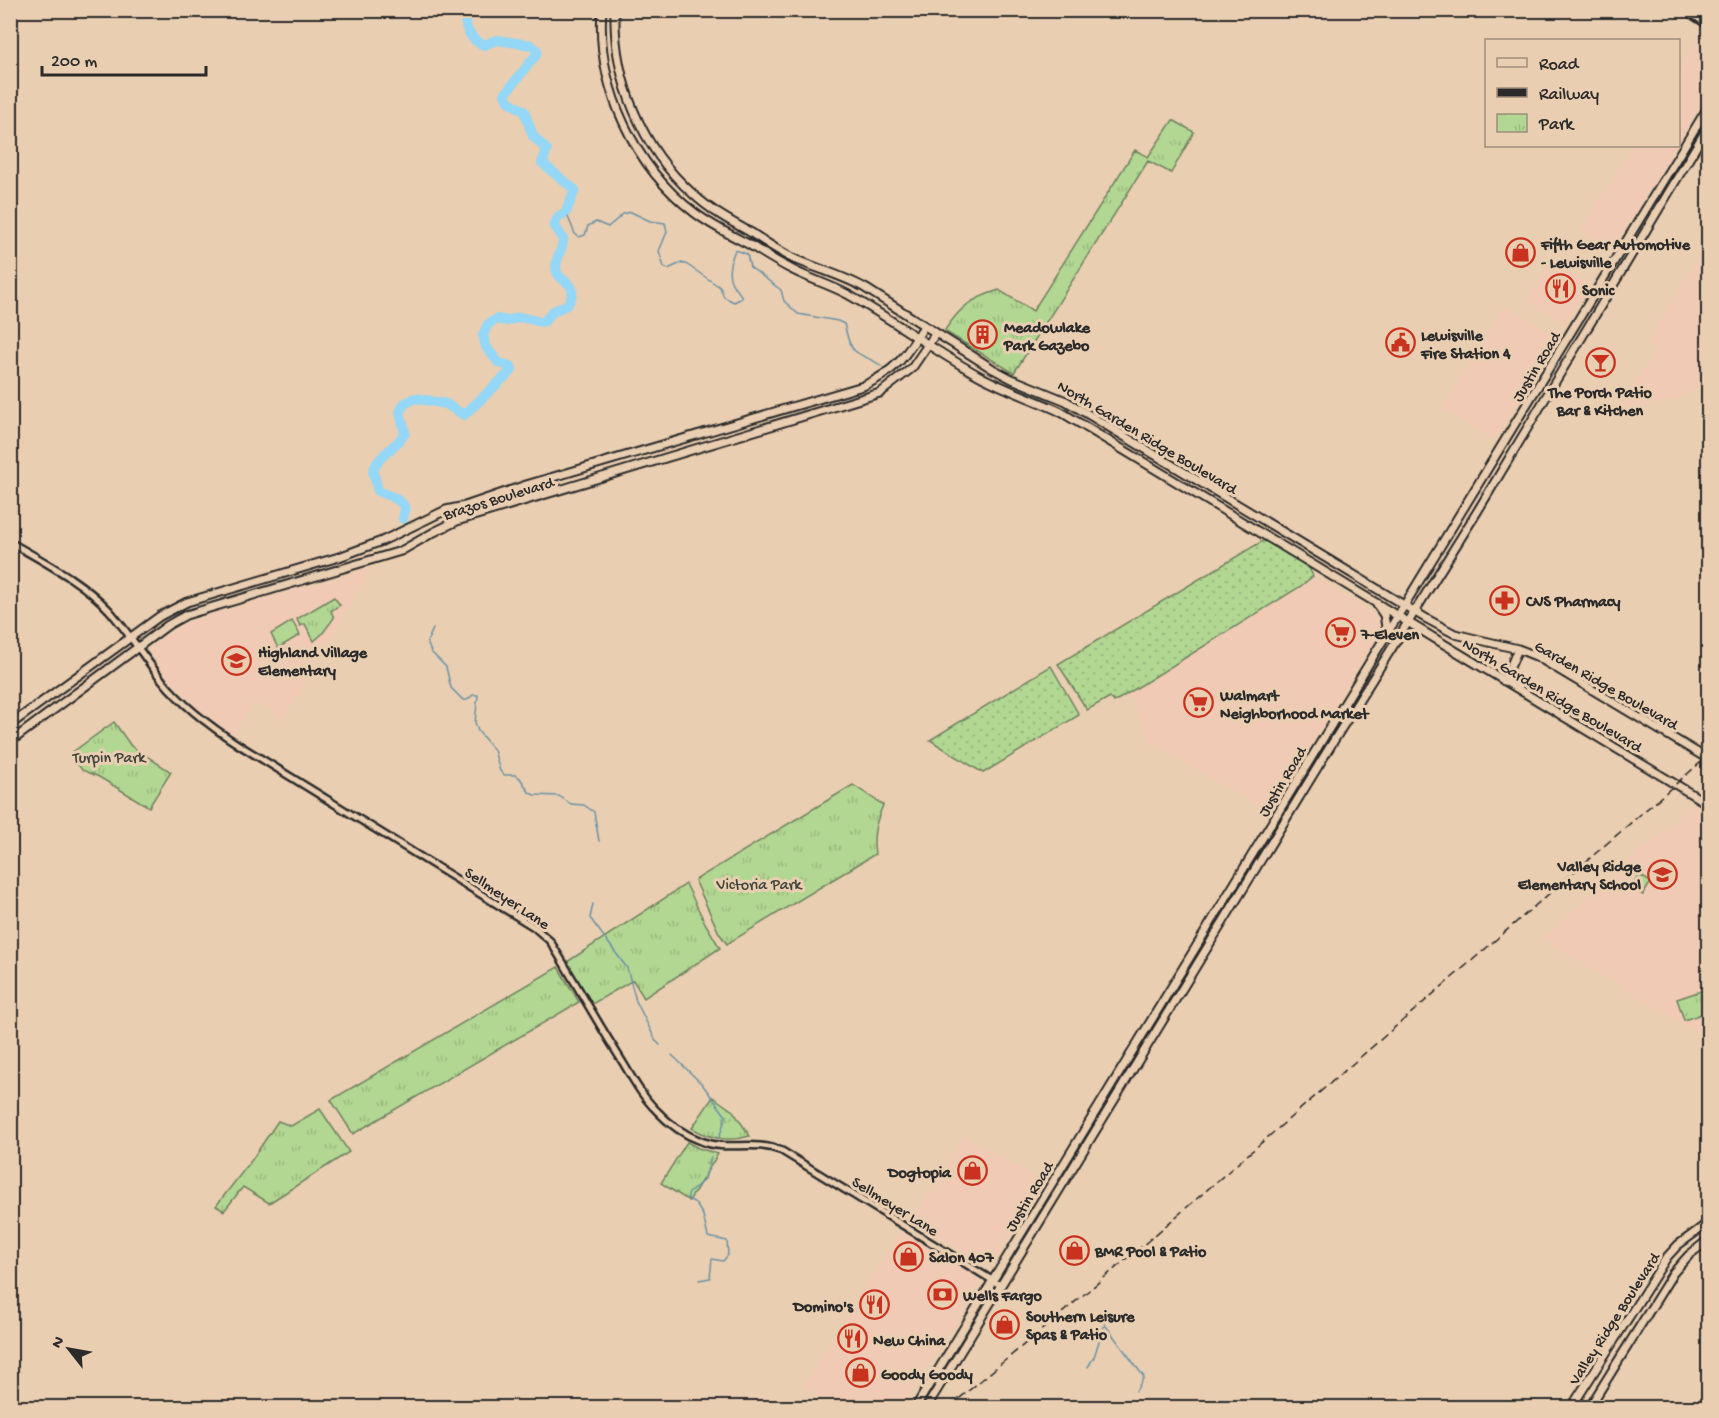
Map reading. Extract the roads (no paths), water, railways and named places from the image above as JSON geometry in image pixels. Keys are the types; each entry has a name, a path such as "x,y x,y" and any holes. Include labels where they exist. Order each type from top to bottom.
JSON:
{"main road":[{"path":"602,10 602,46 614,98 631,137 649,166 673,194 711,225 787,268 844,292 978,375 1061,412 1299,555 1302,543"},
{"name":"North Garden Ridge Boulevard","path":"615,10 617,57 634,112 659,157 692,193 720,215 792,258 844,277 1012,379 1066,401 1302,543"},
{"name":"Justin Road","path":"915,1407 1404,605 1467,506 1708,107"},
{"name":"Justin Road","path":"926,1407 1306,786 1478,510 1708,127"},
{"path":"1661,184 1671,190"},
{"name":"Brazos Boulevard","path":"10,725 160,616 187,602 305,567 399,535 425,519 446,510 863,386 883,377 899,364 924,326"},
{"name":"Brazos Boulevard","path":"10,742 168,625 186,615 401,551 458,521 669,459 880,393 912,368 936,333"},
{"path":"1520,418 1530,424"},
{"path":"665,445 669,459"},
{"path":"1467,506 1478,510"},
{"name":"Garden Ridge Boulevard","path":"1302,543 1455,634 1518,649 1551,665 1708,759"},
{"name":"North Garden Ridge Boulevard","path":"1299,555 1708,804"},
{"path":"305,567 309,578"},
{"path":"1371,599 1384,615 1387,634"},
{"path":"1504,681 1518,649"},
{"path":"1297,781 1306,786"},
{"path":"1032,1233 1030,1228 1044,1196"},
{"name":"Valley Ridge Boulevard","path":"1571,1407 1667,1257 1678,1245 1708,1223"},
{"name":"Valley Ridge Boulevard","path":"1589,1407 1673,1273 1689,1255 1708,1240"}],"street":[{"path":"1685,10 1708,26"},
{"name":"Sellmeyer Lane","path":"10,542 90,593 108,610 131,638 163,682 198,716 222,735 540,932 550,941 638,1087 654,1109 671,1123 693,1137 708,1143 732,1146 765,1145 782,1151 1000,1285"}],"waterway":[{"path":"403,519 405,508 403,504 378,491 373,471 379,460 405,433 400,412 404,404 415,398 446,404 464,415 512,370 511,366 499,363 486,347 483,335 488,324 497,319 507,321 520,317 545,321 552,312 568,304 572,291 569,284 557,272 556,263 563,238 554,225 559,216 566,212 575,190 542,163 547,150 533,136 524,111 508,101 505,94 536,55 537,50 531,45 497,40 484,45 479,43 474,40 466,26 466,10"},
{"path":"566,212 575,234 579,237 585,235 588,226 596,222 608,227 623,214 631,212 650,221 665,223 667,232 659,251 664,267 668,269 681,263 686,264 720,287 724,297 734,302 742,298 731,281 730,263 735,250 747,254 750,267 781,290 784,301 798,314 844,324 853,349 881,366"},
{"path":"433,629 427,642 431,652 446,667 451,688 463,700 478,695 475,722 478,731 494,750 500,771 504,775 515,775 520,778 529,792 534,795 559,796 571,804 584,805 594,812 599,841"},
{"path":"593,904 590,918 627,968 636,1001 660,1045"},
{"path":"672,1055 702,1084 726,1116 719,1138"},
{"path":"699,1280 710,1278 712,1259 723,1261 728,1255 727,1241 708,1237 703,1215 695,1203 687,1198 689,1193 705,1179 711,1157"},
{"path":"1100,1318 1144,1377 1136,1391"},
{"path":"1088,1367 1094,1357 1104,1326"}],"railway":[{"path":"948,1408 1148,1241 1708,756"}],"place":[{"name":"Fifth Gear Automotive - Lewisville","path":"1520,252"},
{"name":"Sonic","path":"1561,289"},
{"name":"Meadowlake Park Gazebo","path":"983,335"},
{"name":"Lewisville Fire Station 4","path":"1400,343"},
{"name":"The Porch Patio Bar & Kitchen","path":"1600,363"},
{"name":"CVS Pharmacy","path":"1505,600"},
{"name":"7-Eleven","path":"1340,633"},
{"name":"Highland Village Elementary","path":"237,660"},
{"name":"Walmart Neighborhood Market","path":"1199,703"},
{"name":"Valley Ridge Elementary School","path":"1662,874"},
{"name":"Dogtopia","path":"972,1171"},
{"name":"BMR Pool & Patio","path":"1074,1250"},
{"name":"Salon 407","path":"908,1256"},
{"name":"Wells Fargo","path":"942,1294"},
{"name":"Domino's","path":"874,1305"},
{"name":"Southern Leisure Spas & Patio","path":"1005,1324"},
{"name":"New China","path":"852,1339"},
{"name":"Goody Goody","path":"860,1373"}],"park label":[{"name":"Turpin Park","path":"109,756"},
{"name":"Victoria Park","path":"759,883"}]}
